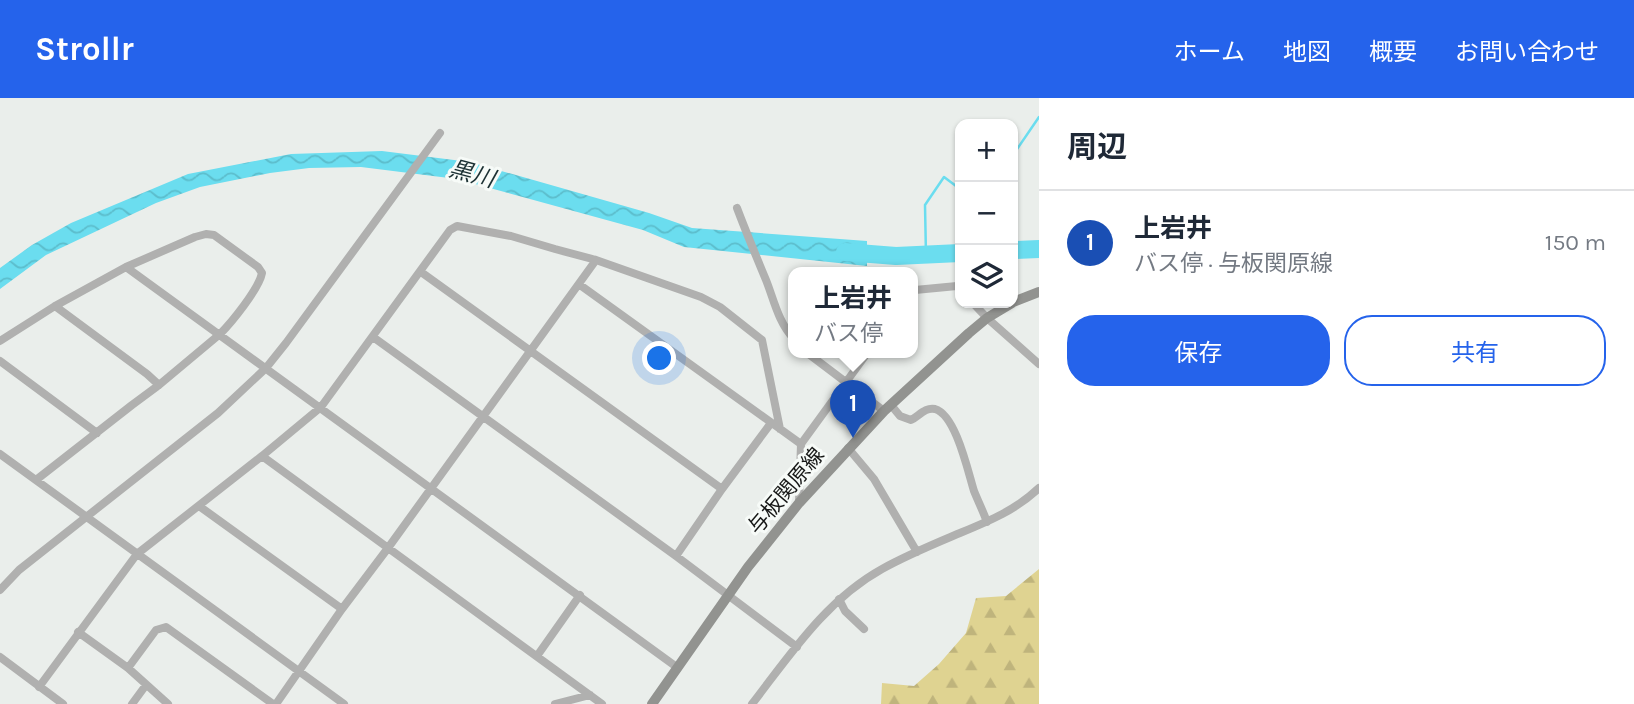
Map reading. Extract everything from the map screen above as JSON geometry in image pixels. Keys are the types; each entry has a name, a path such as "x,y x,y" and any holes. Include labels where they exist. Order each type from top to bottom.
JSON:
{"main road":[{"name":"与板関原線","path":"1018,300 1039,292"},
{"name":"与板関原線","path":"652,704 768,541 799,503 888,408 969,333 1003,308"}],"street":[{"path":"0,590 19,570 218,413 266,368 440,133"},
{"path":"737,208 776,309 788,330"},
{"path":"39,687 137,554 321,407 450,230 457,226 510,236 596,260 701,297 720,307 762,340 780,429"},
{"path":"0,341 55,306 126,267 206,234 222,239 262,273 256,288 220,334 159,386 36,480"},
{"path":"128,668 156,630 166,627 275,704 596,260"},
{"path":"126,267 678,668"},
{"path":"421,272 722,489"},
{"path":"580,285 801,444"},
{"path":"918,290 955,286"},
{"path":"55,306 147,374 159,386"},
{"path":"978,308 1039,364"},
{"path":"373,337 797,647"},
{"path":"814,358 845,383 900,416 911,420 931,408 946,417 967,464 987,522"},
{"path":"799,503 801,444 864,358"},
{"path":"0,361 97,433"},
{"path":"676,556 771,423"},
{"path":"848,448 874,479 917,552"},
{"path":"0,454 344,704"},
{"path":"262,456 602,704"},
{"path":"752,704 827,610 857,584 917,552 987,522 1017,506 1039,488"},
{"path":"199,506 342,609"},
{"path":"537,656 580,595"},
{"path":"839,599 845,611 864,629"},
{"path":"78,632 128,668 168,704"},
{"path":"0,657 62,704"},
{"path":"132,704 146,685"},
{"path":"555,704 590,695"}],"green space":[{"path":"1039,569 1039,704 881,704 882,683 914,686 939,664 966,633 976,598 1006,596"}],"water":[{"path":"382,151 470,162 649,213 692,228 867,241 867,266 684,247 643,230 457,179 361,167 309,168 200,187 156,203 46,255 0,289 0,268 32,245 71,223 188,174 291,154"}],"waterway":[{"path":"1018,148 1039,117"},
{"path":"926,256 925,205 944,177 955,185"},
{"name":"黒川","path":"1018,250 1039,249"},
{"name":"黒川","path":"845,252 896,256 955,253"}],"place":[{"name":"上岩井","path":"853,438"}]}
